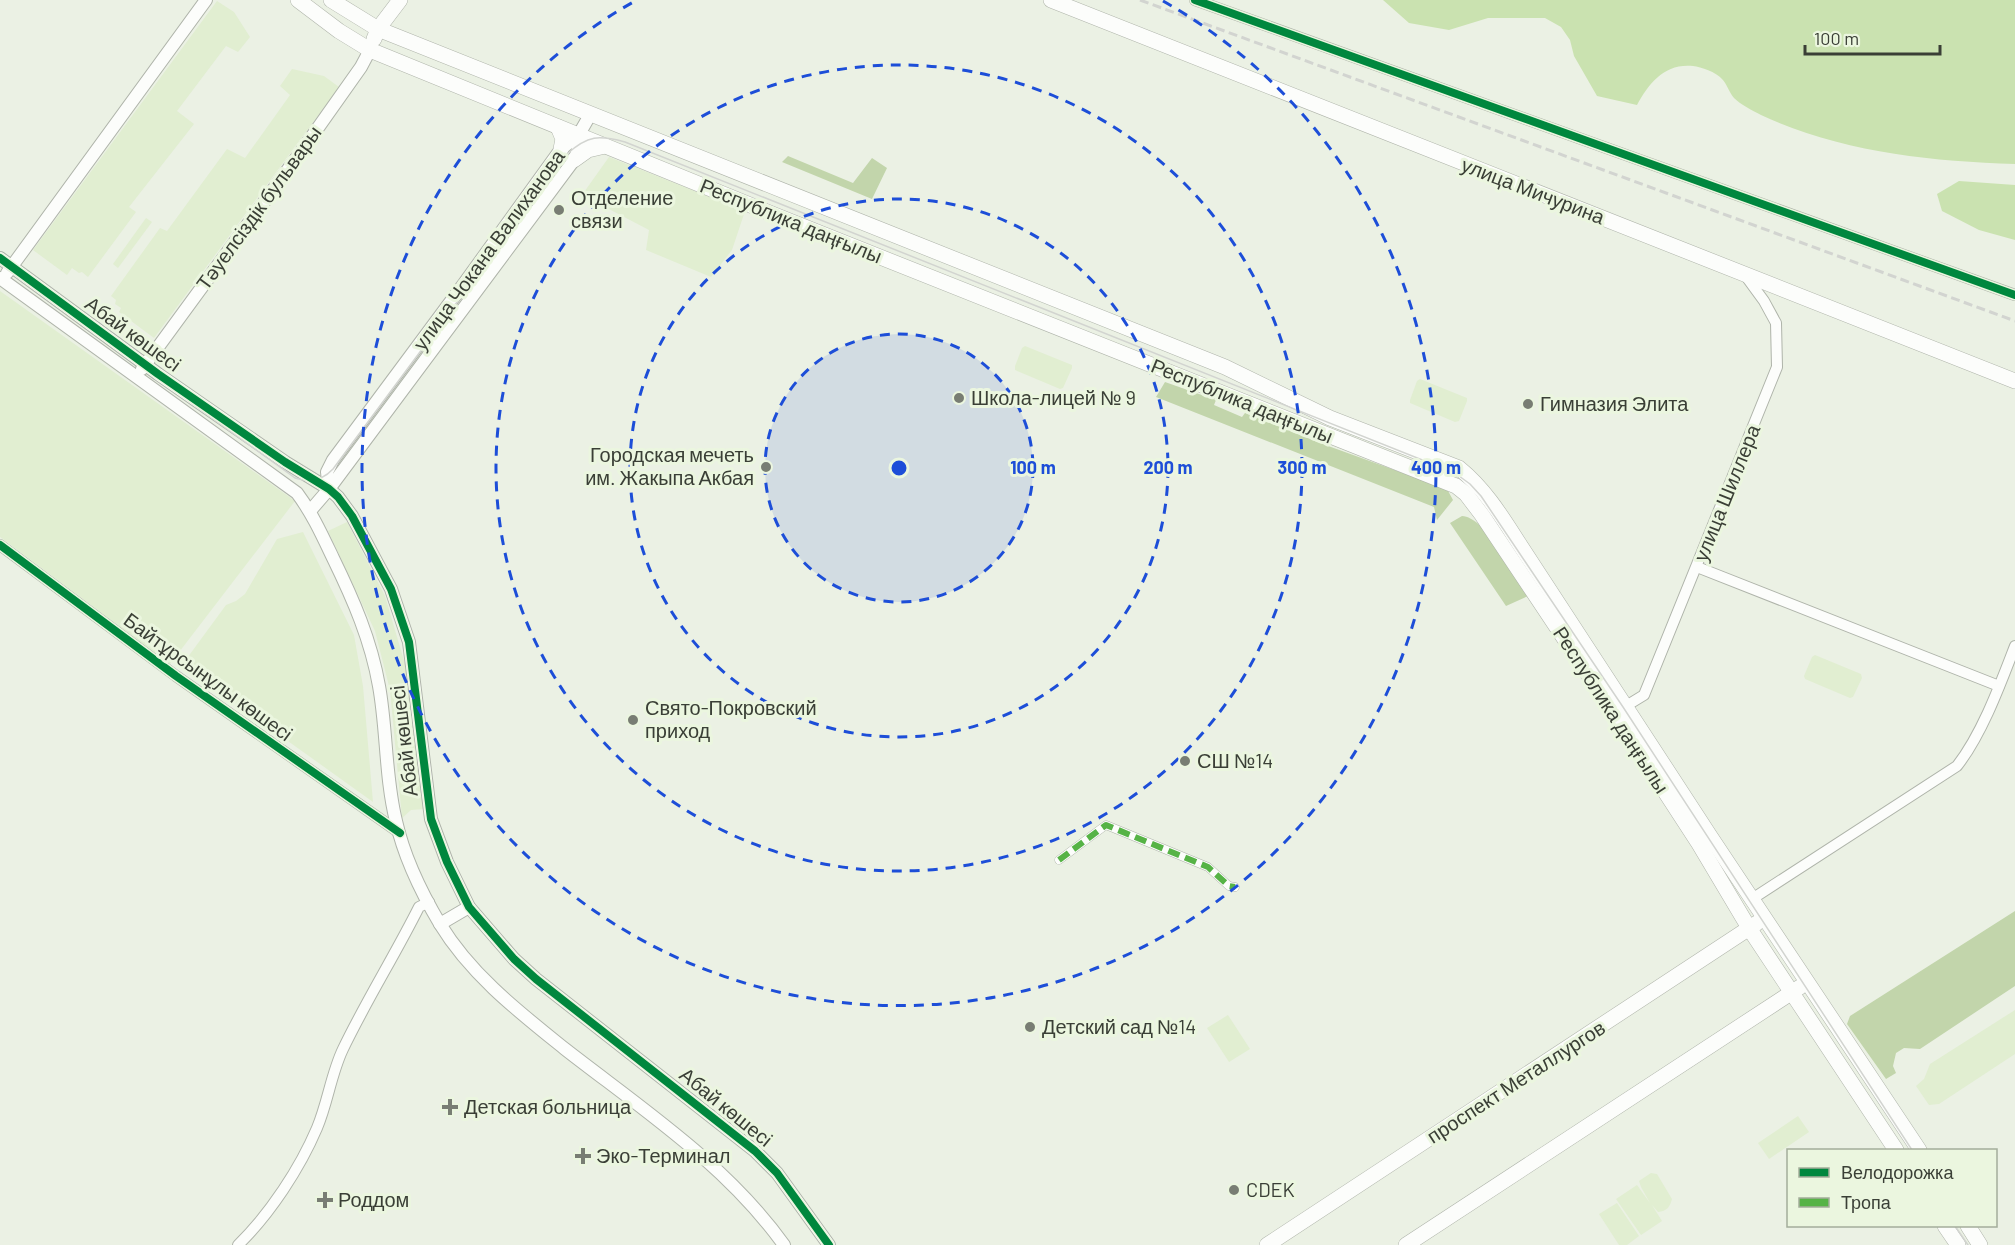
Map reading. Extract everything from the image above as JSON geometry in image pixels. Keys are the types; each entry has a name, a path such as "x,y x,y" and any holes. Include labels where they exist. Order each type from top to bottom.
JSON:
{"main road":[{"name":"Республика даңғылы","path":"298,0 339,31 370,50 578,136 1456,486 1466,494 1482,514 1698,844 1749,928 1895,1149"},
{"name":"Республика даңғылы","path":"331,0 378,29 590,116 1225,367 1330,418 1459,468 1488,497 1918,1149"},
{"path":"370,50 378,29 400,0"},
{"name":"улица Мичурина","path":"1051,0 2015,381"},
{"path":"558,127 563,138 561,149"},
{"path":"573,160 588,150 605,146"},
{"name":"проспект Металлургов","path":"1267,1245 1764,918"},
{"path":"1406,1245 1807,982"},
{"path":"1946,1227 1958,1245"},
{"path":"1969,1227 1980,1245"}],"street":[{"path":"1,278 206,0"},
{"path":"1195,0 2015,295"},
{"name":"Тәуелсіздік бульвары","path":"133,375 146,364 303,149 361,67 370,50"},
{"path":"578,136 590,116"},
{"name":"улица Чокана Валиханова","path":"329,489 327,472 333,460 561,149 578,136"},
{"name":"улица Чокана Валиханова","path":"329,489 573,160 578,150 578,136"},
{"name":"Абай көшесі","path":"0,258 146,364 338,497 352,516 391,589 410,642 431,819 447,862 469,907 536,979 755,1151 777,1173 829,1245"},
{"name":"улица Шиллера","path":"1626,706 1644,695 1777,367 1776,323 1764,301 1743,272"},
{"name":"Абай көшесі","path":"1,278 297,493 310,511 364,626 380,688 396,821 411,868 440,924 469,963 513,1008 699,1153 755,1207 784,1245"},
{"path":"303,473 316,473 333,460"},
{"path":"344,468 340,482 352,516"},
{"path":"310,511 329,489"},
{"name":"Байтұрсынұлы көшесі","path":"0,545 176,676 400,833"},
{"path":"1697,567 1999,686"},
{"path":"1752,899 1957,766 1970,747 2015,646"},
{"path":"1059,860 1106,825 1208,867 1229,886 1235,887"},
{"path":"238,1245 253,1231 305,1154 318,1126 332,1075 343,1049 419,908 429,902"},
{"path":"440,924 469,907"}],"shaded area":[{"path":"1383,0 2015,0 2015,164 1917,157 1822,138 1791,128 1740,103 1719,76 1700,67 1683,66 1666,71 1647,89 1637,105 1597,96 1574,56 1570,40 1561,27 1545,18 1488,18 1449,30 1409,23"},
{"path":"217,1 234,12 250,37 238,52 226,46 177,111 194,124 129,207 136,212 88,277 72,268 67,275 33,250"},
{"path":"292,69 324,76 339,87 154,338 119,312 121,308 115,304 116,300 111,296 160,228 167,231 227,149 245,158 290,95 280,86"},
{"path":"788,156 853,183 872,158 887,168 872,199 782,162"},
{"path":"609,157 745,211 732,250 711,277 646,250 649,230 582,195"},
{"path":"1959,181 2015,185 2015,240 1979,230 1942,211 1937,194"},
{"path":"146,218 152,222 118,268 113,264"},
{"path":"0,291 295,501 170,664 0,537"},
{"path":"1025,346 1072,365 1063,388 1060,389 1015,370 1022,348"},
{"path":"1420,379 1467,398 1459,421 1455,422 1410,403 1417,381"},
{"path":"1165,382 1216,400 1214,405 1242,417 1245,413 1447,489 1453,500 1437,520 1434,507 1156,397"},
{"path":"1462,516 1481,526 1500,549 1528,596 1506,606 1450,523"},
{"path":"347,522 385,596 407,671 425,809 411,810 402,818 390,690 375,631 328,531"},
{"path":"303,532 354,635 363,686 373,802 182,665 226,605 245,594 277,539"},
{"path":"1815,655 1861,674 1862,678 1853,697 1850,698 1805,679 1804,676"},
{"path":"2015,911 2015,986 1920,1049 1904,1048 1896,1053 1893,1066 1896,1073 1886,1079 1847,1024 1850,1016"},
{"path":"2015,1010 2015,1054 1939,1104 1929,1105 1916,1086 1924,1079 1930,1064"},
{"path":"1228,1015 1250,1049 1229,1062 1207,1028"},
{"path":"1798,1116 1809,1132 1769,1159 1758,1143"},
{"path":"1651,1173 1657,1174 1672,1199 1664,1211 1658,1212 1652,1205 1662,1221 1641,1235 1616,1199 1637,1185 1650,1203 1639,1181"},
{"path":"1617,1203 1639,1236 1627,1245 1619,1245 1599,1214"}],"tram line":[{"path":"0,264 295,478 316,480 333,469 567,154 588,140 608,138 625,142 1455,473 1481,496 1623,707 1911,1149"},
{"path":"1956,1227 1968,1245"}],"railway":[{"path":"1140,0 2015,321"}],"marked path":[{"path":"1059,860 1106,825 1208,867 1229,886 1235,887"}],"cycle path":[{"path":"1195,0 2015,295"},
{"path":"0,258 158,374 338,497 352,516 391,589 409,642 431,819 447,862 469,907 514,959 536,979 755,1151 777,1173 829,1245"},
{"path":"0,545 176,676 400,833"}],"place":[{"name":"Отделение связи","path":"559,210"},
{"name":"Школа-лицей № 9","path":"959,398"},
{"name":"Гимназия Элита","path":"1528,404"},
{"name":"Городская мечеть им. Жакыпа Акбая","path":"766,467"},
{"name":"Свято-Покровский приход","path":"633,720"},
{"name":"СШ №14","path":"1185,761"},
{"name":"Детский сад №14","path":"1030,1027"},
{"name":"Детская больница","path":"450,1107"},
{"name":"Эко-Терминал","path":"583,1156"},
{"name":"CDEK","path":"1234,1190"},
{"name":"Роддом","path":"325,1200"}]}
